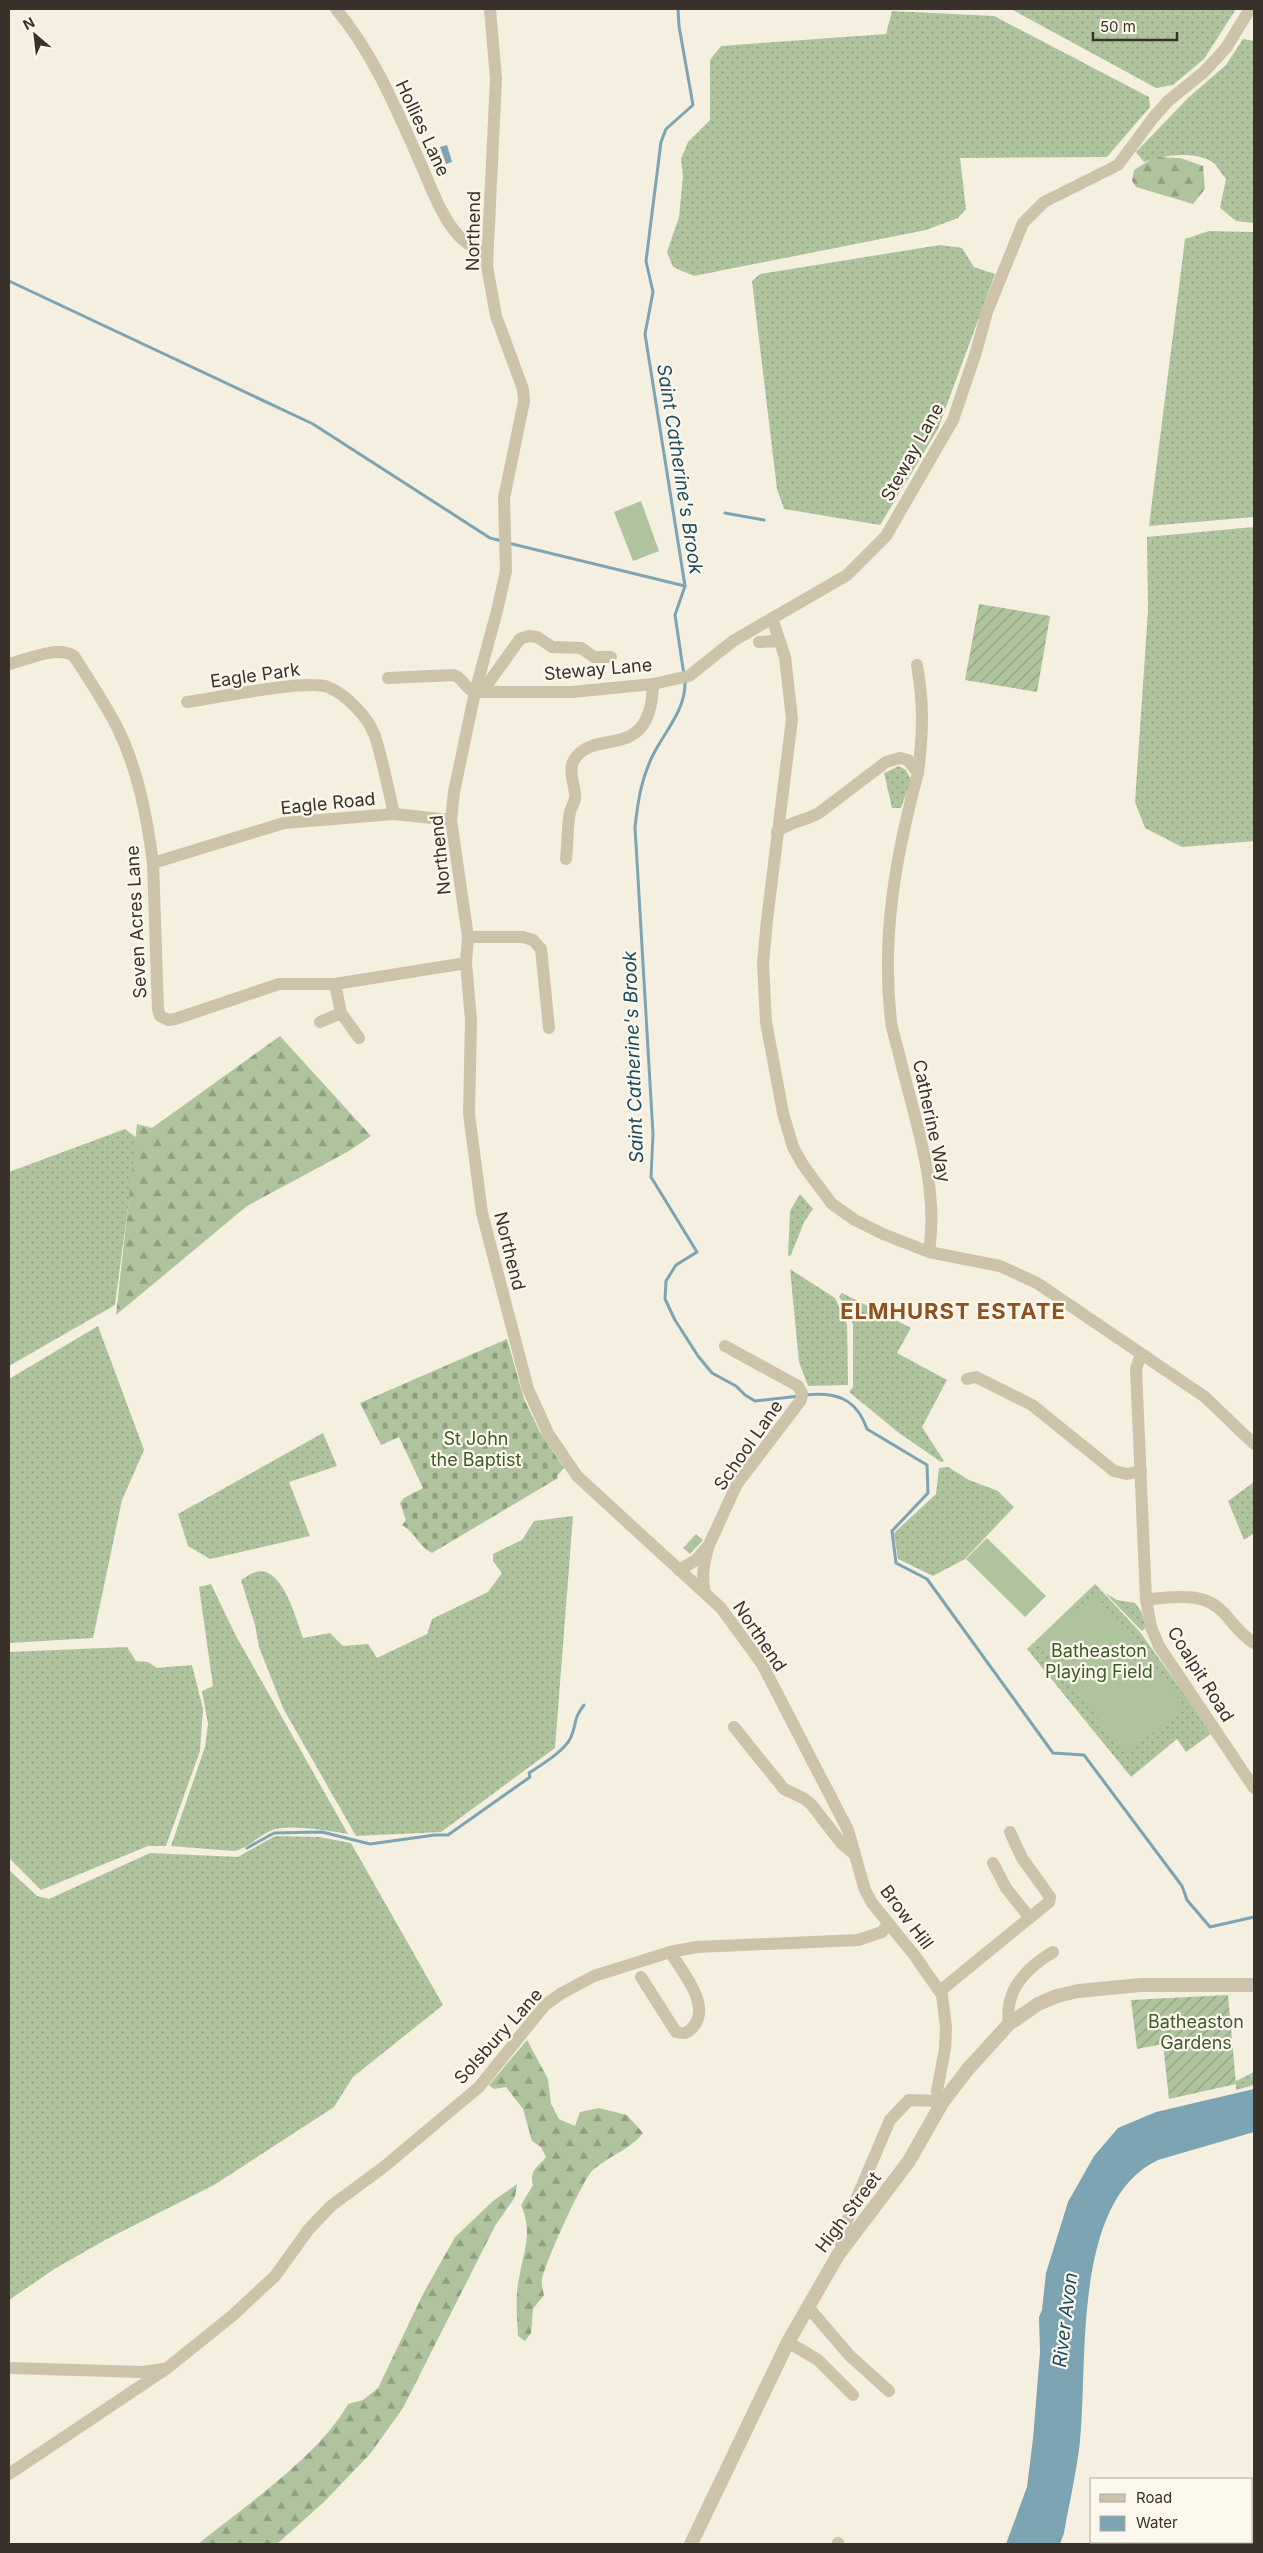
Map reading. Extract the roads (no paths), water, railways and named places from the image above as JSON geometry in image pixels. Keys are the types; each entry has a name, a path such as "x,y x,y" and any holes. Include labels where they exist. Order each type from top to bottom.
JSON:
{"street":[{"name":"Hollies Lane","path":"336,9 350,25 396,108 444,213 457,234 473,248 486,253"},
{"name":"Northend","path":"490,9 496,79 486,253 496,316 523,389 524,401 504,498 506,571 475,692 454,792 452,820 468,937 466,963 472,1020 470,1123 480,1204 513,1340 531,1400 548,1433 574,1473 705,1593 735,1624 762,1664 848,1830 855,1855"},
{"name":"Steway Lane","path":"475,692 572,692 653,684 689,676 732,641 847,575 879,544 890,530 952,420 976,352 987,312 1023,223 1044,202 1118,165 1168,101 1204,72 1226,48 1250,9"},
{"path":"772,618 789,678 792,719 777,832 763,964 766,1022 778,1095 793,1147 803,1165 832,1204 855,1220 883,1234 929,1252 1000,1266 1026,1277 1066,1302 1205,1397 1254,1444"},
{"path":"388,678 454,675 459,677 467,689 475,692 489,682 520,639 529,636 537,637 552,647 581,648 594,657 611,656"},
{"path":"759,642 780,641"},
{"name":"Seven Acres Lane","path":"9,664 57,652 67,652 74,656 105,706 127,751 144,808 153,863 158,1009 160,1016 168,1020 175,1019 279,984 335,984 466,963"},
{"name":"Catherine Way","path":"917,665 922,695 924,730 918,773 901,835 892,896 888,954 891,1022 928,1177 932,1231 929,1252"},
{"path":"566,858 570,812 575,796 571,767 574,759 584,750 621,741 639,729 649,713 653,702 653,684"},
{"name":"Eagle Park","path":"187,702 306,685 327,687 363,714 374,734 394,814"},
{"path":"777,832 786,825 808,820 819,813 886,762 900,758 908,760 918,773"},
{"name":"Eagle Road","path":"153,863 284,823 394,814 452,820"},
{"path":"468,937 523,938 533,940 541,949 549,1028"},
{"path":"335,984 341,1013 359,1038"},
{"path":"320,1022 341,1013"},
{"name":"School Lane","path":"705,1593 702,1582 703,1565 709,1545 737,1484 801,1396 798,1386 725,1346"},
{"path":"1141,1354 1136,1369 1146,1599 1192,1596 1204,1598 1218,1606 1254,1643"},
{"path":"967,1379 976,1377 1032,1405 1114,1471 1127,1474 1141,1471"},
{"name":"School Lane","path":"679,1570 696,1560 709,1545"},
{"name":"Coalpit Road","path":"1146,1599 1151,1627 1159,1646 1254,1788"},
{"path":"734,1727 784,1789 811,1804 842,1844 855,1855"},
{"path":"844,2244 840,2242 840,2238 890,2120 909,2100 940,2102 936,2091 943,2067 946,2026 941,1993 1049,1902 1050,1897 1022,1858 1010,1832"},
{"name":"Brow Hill","path":"855,1855 864,1890 941,1993"},
{"path":"992,1863 1006,1888 1030,1918"},
{"name":"Solsbury Lane","path":"9,2474 166,2369 232,2316 275,2276 309,2229 331,2206 385,2166 478,2087 545,2005 594,1976 670,1952 697,1947 858,1940 882,1932 888,1924"},
{"path":"641,1977 676,2032 684,2034 690,2031 698,2017 697,1999 670,1952"},
{"path":"1009,2024 1007,2008 1024,1973 1032,1964 1053,1952"},
{"name":"High Street","path":"691,2544 788,2342 844,2244 909,2161 940,2102 1009,2024 1038,2004 1057,1996 1118,1986 1254,1984"},
{"path":"808,2307 850,2356 889,2391"},
{"path":"788,2342 818,2360 853,2395"},
{"path":"9,2368 143,2372 166,2369"}],"water":[{"path":"447,145 452,162 446,164 440,147"},
{"name":"River Avon","path":"1254,2089 1254,2132 1158,2160 1131,2180 1112,2207 1099,2242 1091,2280 1086,2320 1080,2441 1064,2533 1060,2544 1006,2544 1027,2487 1040,2352 1039,2317 1042,2310 1046,2273 1068,2202 1094,2156 1118,2128 1156,2112"}],"waterway":[{"name":"Saint Catherine's Brook","path":"678,9 679,26 693,105 666,129 661,142 646,261 653,292 645,334 685,586 675,615 684,675"},
{"path":"9,281 313,424 490,538 502,541"},
{"path":"725,513 764,520"},
{"path":"508,543 685,586"},
{"name":"Saint Catherine's Brook","path":"685,681 682,701 678,711 653,755 643,781 635,827 653,1134 651,1177 697,1252 676,1265 666,1281 665,1299 675,1320 698,1356 712,1373 736,1386 755,1401 800,1396"},
{"name":"Saint Catherine's Brook","path":"806,1395 827,1395 844,1399 857,1410 867,1429 927,1465 928,1493 892,1531 896,1563 927,1579 1053,1753 1084,1755 1182,1886 1187,1900 1210,1927 1254,1917"},
{"path":"247,1848 274,1833 322,1832 370,1844 448,1835 530,1777 529,1773 564,1747 571,1737 577,1718 584,1705"}],"district":[{"name":"ELMHURST ESTATE","path":"953,1311"}],"park label":[{"name":"St John the Baptist","path":"476,1448"},
{"name":"Batheaston Playing Field","path":"1099,1660"},
{"name":"Batheaston Gardens","path":"1196,2031"}]}
